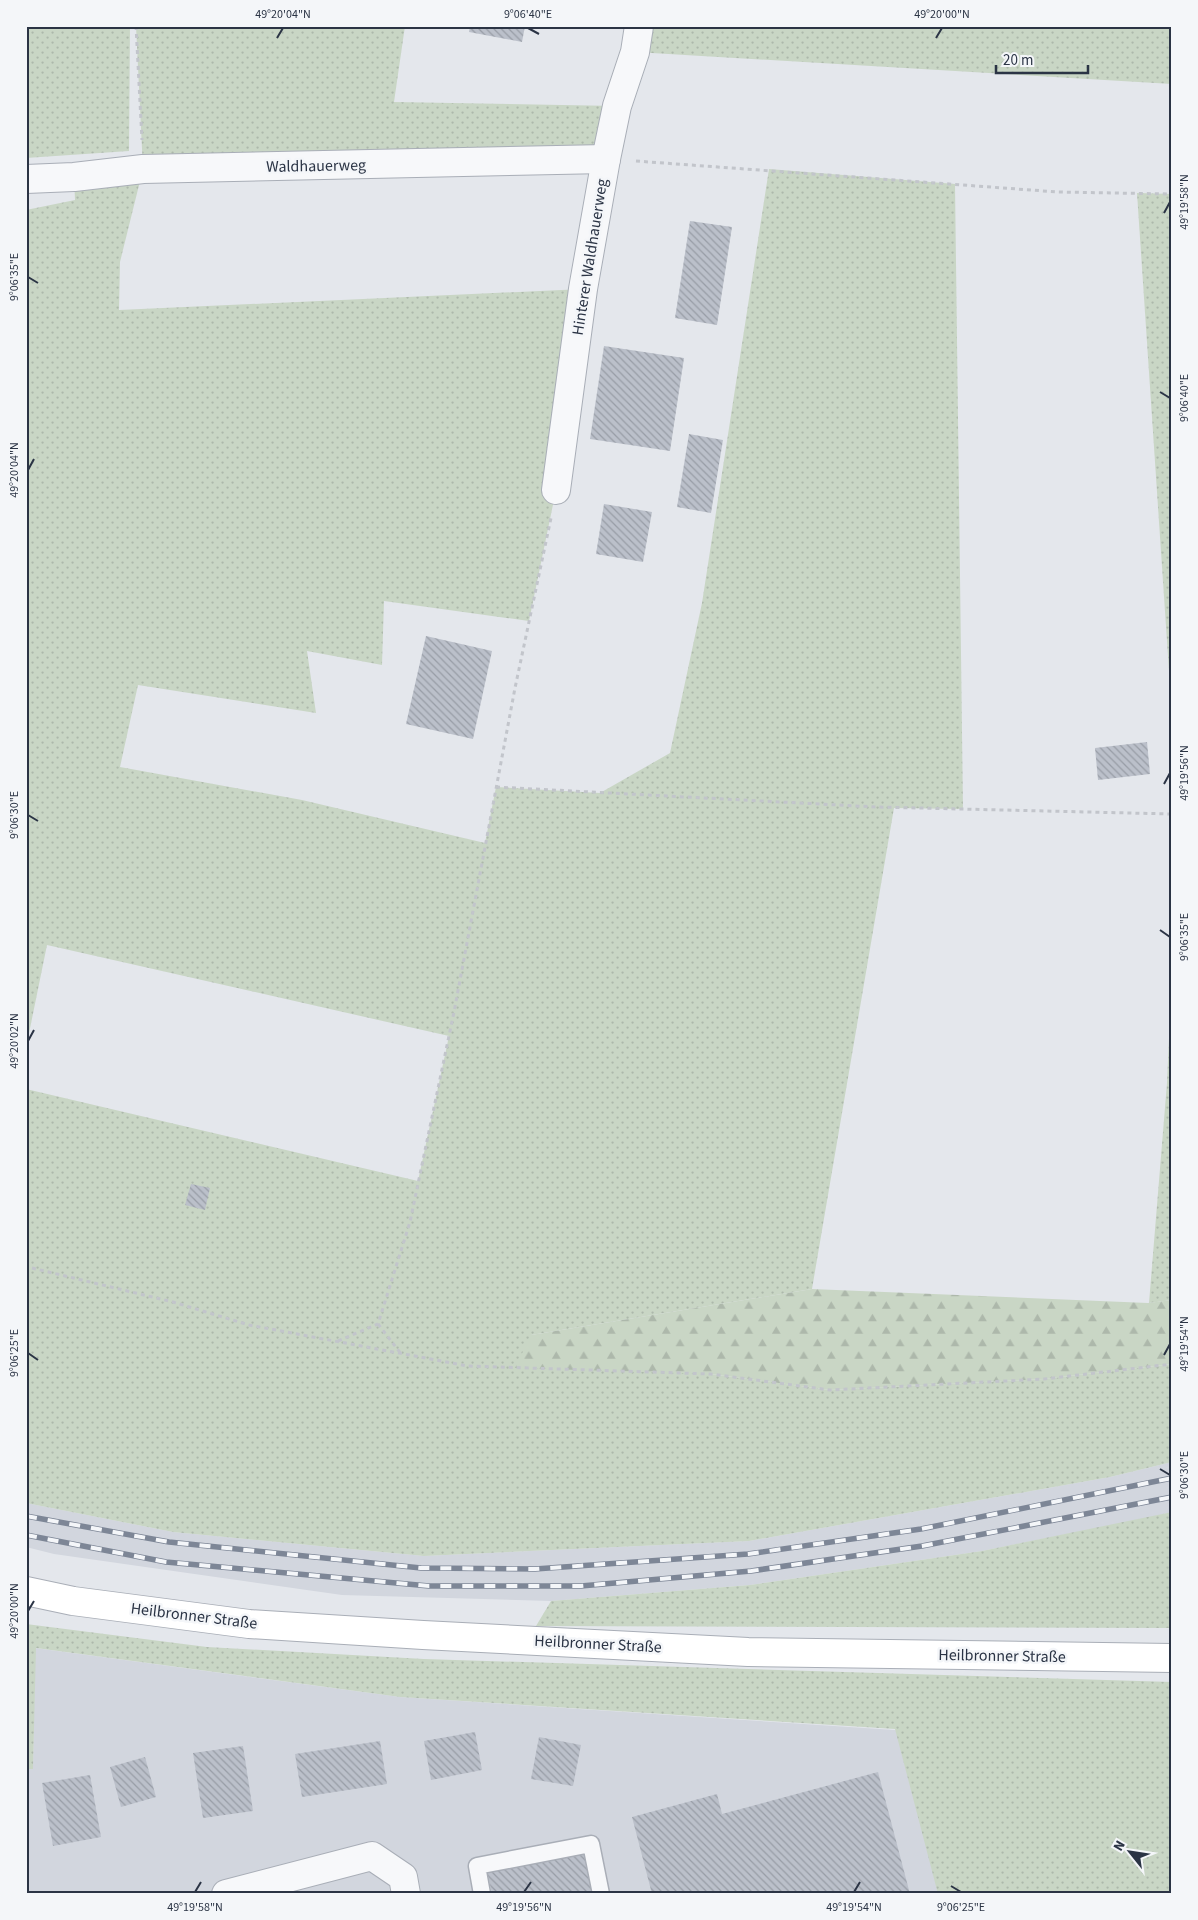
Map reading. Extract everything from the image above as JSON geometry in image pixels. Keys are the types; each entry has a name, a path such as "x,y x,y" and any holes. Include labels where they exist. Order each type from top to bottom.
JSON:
{"street":[{"name":"Hinterer Waldhauerweg","path":"556,490 583,289 606,159 617,106 635,52 639,26"},
{"name":"Waldhauerweg","path":"26,179 74,178 143,170 606,159"},
{"name":"Heilbronner Straße","path":"26,1592 74,1601 249,1624 423,1635 748,1652 1172,1658"},
{"path":"226,1894 372,1856 403,1877 406,1894"}],"lane":[{"path":"482,1894 476,1866 590,1844 601,1894"}],"path":[{"path":"136,26 143,170"},
{"path":"606,159 1058,192 1172,194"},
{"path":"336,1342 378,1324 410,1222 454,1012 496,787 556,490"},
{"path":"496,787 894,808 1172,814"},
{"path":"32,1268 173,1302 249,1325 468,1366 711,1374 830,1390 1044,1379 1172,1364"},
{"path":"378,1324 402,1355"}],"shaded area":[{"path":"1172,1462 1172,1512 1147,1518 982,1551 750,1585 551,1601 342,1595 54,1554 26,1547 26,1503 173,1532 424,1556 749,1541 1110,1477"},
{"path":"35,1648 400,1697 895,1730 1172,1894 26,1894 26,1769 33,1768"}],"green space":[{"path":"26,26 130,26 129,151 26,158"},
{"path":"136,26 405,26 394,102 617,106 606,159 143,169"},
{"path":"639,26 1172,26 1172,84 635,52"},
{"path":"143,169 120,262 119,310 583,289 556,490 529,621 384,601 382,665 307,651 316,713 138,685 120,767 302,800 485,843 496,787 600,793 670,753 702,603 769,169 955,184 963,809 894,808 812,1289 531,1335 711,1374 830,1390 1044,1379 1172,1364 1172,1462 1110,1477 749,1541 424,1556 173,1532 26,1503 26,1089 418,1181 449,1036 47,945 26,1048 26,210 75,200 74,177"},
{"path":"1137,193 1172,194 1172,716"},
{"path":"1172,971 1172,1300 1149,1303 1167,1083"},
{"path":"812,1289 1148,1303 1172,1300 1172,1364 1044,1379 830,1390 711,1374 515,1368 531,1335"},
{"path":"1172,1512 1172,1628 536,1626 551,1601 750,1585 982,1551"},
{"path":"26,1624 207,1647 424,1659 1172,1682 1172,1894 938,1894 895,1729 400,1697 36,1648 33,1769 26,1769"}],"building":[{"path":"470,26 525,26 522,42 469,32"},
{"path":"690,221 732,227 717,325 675,318"},
{"path":"604,346 684,358 670,451 590,439"},
{"path":"689,434 723,440 711,513 677,507"},
{"path":"604,504 652,512 643,562 596,554"},
{"path":"426,636 492,651 473,739 406,724"},
{"path":"1147,742 1150,774 1098,780 1095,748"},
{"path":"191,1184 210,1188 205,1210 185,1205"},
{"path":"475,1732 482,1770 431,1780 424,1741"},
{"path":"539,1737 581,1745 573,1786 531,1779"},
{"path":"380,1741 387,1784 302,1797 295,1754"},
{"path":"243,1746 253,1811 203,1818 193,1753"},
{"path":"145,1757 156,1797 121,1807 110,1767"},
{"path":"878,1772 910,1894 652,1894 632,1817 717,1794 722,1814"},
{"path":"90,1775 101,1837 53,1846 42,1783"},
{"path":"590,1849 599,1894 492,1894 486,1867"}],"railway":[{"path":"26,1516 169,1542 421,1568 535,1569 748,1554 921,1529 1172,1478"},
{"path":"26,1535 166,1562 429,1586 581,1586 751,1571 922,1546 1172,1497"}]}
